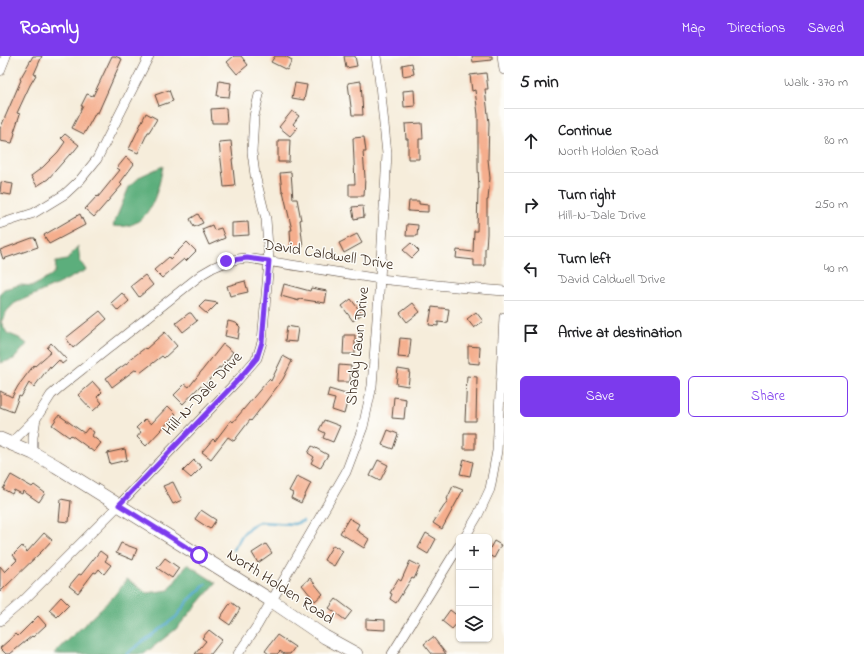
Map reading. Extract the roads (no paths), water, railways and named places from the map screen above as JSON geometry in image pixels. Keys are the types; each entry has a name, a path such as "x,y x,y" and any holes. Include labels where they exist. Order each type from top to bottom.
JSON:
{"main road":[{"name":"North Holden Road","path":"5,441 33,453 56,466 272,601 325,637 356,654"}],"street":[{"path":"0,70 6,56"},
{"path":"0,224 34,213 65,194 80,180 97,159 149,56"},
{"name":"Shady Lawn Drive","path":"238,654 272,601 346,472 363,427 372,386 380,279 386,154 376,56"},
{"path":"502,56 504,70"},
{"name":"Hill-N-Dale Drive","path":"0,621 23,601 119,505 238,380 257,358 262,342 269,261 266,219 255,174 252,152 254,116 259,96"},
{"name":"David Caldwell Drive","path":"5,441 37,417 51,395 60,386 202,274 220,264 237,258 269,261 380,279 456,288 504,291"},
{"path":"467,534 478,516 490,489 497,451 504,317"},
{"name":"David Caldwell Drive","path":"33,453 33,437 37,417"},
{"path":"392,654 456,551"}],"waterway":[{"path":"233,550 243,534 251,526 259,522 294,524 303,521"},
{"path":"126,654 176,617 189,600 206,584"}]}
